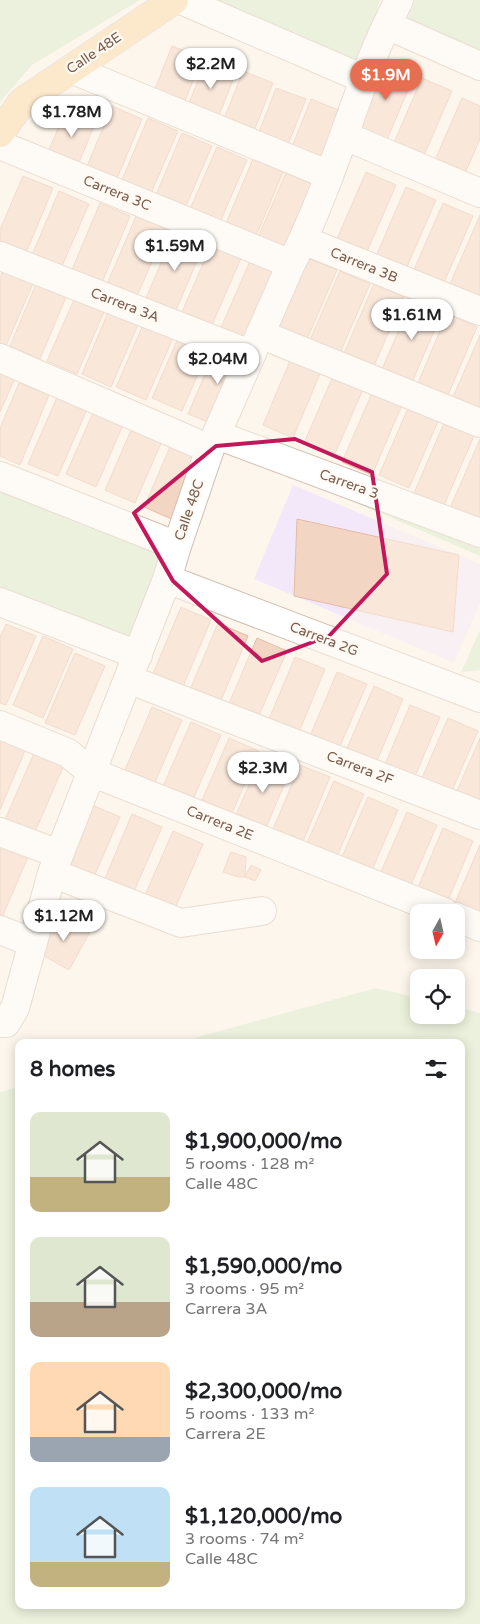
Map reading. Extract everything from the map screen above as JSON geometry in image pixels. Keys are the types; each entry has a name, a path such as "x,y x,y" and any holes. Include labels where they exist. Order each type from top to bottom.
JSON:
{"main road":[{"name":"Calle 48E","path":"0,133 22,102 174,0"}],"street":[{"path":"181,0 364,79"},
{"name":"Calle 48C","path":"0,1023 6,1023 15,1008 56,863 167,579 214,442 255,344 297,252 329,175 364,79 399,0"},
{"path":"387,24 480,66"},
{"path":"71,68 329,175"},
{"path":"344,136 480,193"},
{"name":"Carrera 3C","path":"0,145 297,252"},
{"name":"Carrera 3B","path":"297,252 480,311"},
{"name":"Carrera 3A","path":"0,256 480,423"},
{"name":"Carrera 3","path":"0,358 214,442 480,532"},
{"path":"0,476 177,546"},
{"name":"Carrera 2G","path":"167,579 480,698"},
{"name":"Carrera 2F","path":"0,602 133,667 480,814"},
{"name":"Carrera 2E","path":"0,725 68,753 91,772 424,904"},
{"path":"0,832 56,863 181,923 262,911"},
{"path":"465,921 480,927"},
{"path":"0,930 33,943"}],"highlighted area":[{"path":"295,439 372,472 387,574 329,636 262,661 173,581 134,513 216,446"}],"shaded area":[{"path":"293,485 480,564 480,603 454,663 254,579"}],"green space":[{"path":"0,0 140,0 32,65 0,102"},
{"path":"198,0 380,0 372,26 356,64"},
{"path":"414,0 480,0 480,64 403,32"},
{"path":"249,448 480,548 480,556 245,455"},
{"path":"0,487 165,550 130,639 0,588"},
{"path":"480,630 480,670 461,672"},
{"path":"376,988 410,996 410,1024 465,1024 465,1009 480,1013 480,1624 0,1624 0,1092 15,1088 15,1609 465,1609 465,1039 191,1039"}],"building":[{"path":"172,46 202,58 181,111 151,99"},
{"path":"207,58 237,70 216,123 186,111"},
{"path":"385,60 415,73 386,142 356,129"},
{"path":"243,71 273,83 252,136 222,124"},
{"path":"422,78 452,91 422,160 392,147"},
{"path":"276,88 306,99 285,152 256,140"},
{"path":"462,98 480,106 480,139 462,180 432,167"},
{"path":"311,99 341,111 320,164 290,152"},
{"path":"68,105 99,114 75,172 45,159"},
{"path":"112,106 142,119 113,188 83,176"},
{"path":"148,118 178,131 148,200 119,187"},
{"path":"182,133 212,146 182,215 153,202"},
{"path":"217,147 247,160 217,229 187,216"},
{"path":"253,159 283,172 254,241 224,228"},
{"path":"366,172 396,185 366,254 336,241"},
{"path":"286,173 316,186 286,255 256,242"},
{"path":"23,176 53,188 24,258 0,248 0,230"},
{"path":"406,187 436,200 406,269 376,256"},
{"path":"59,191 89,204 59,273 30,260"},
{"path":"100,203 130,216 101,285 71,272"},
{"path":"443,203 473,216 443,285 413,272"},
{"path":"137,214 167,227 137,296 107,284"},
{"path":"480,215 480,297 450,284"},
{"path":"175,231 204,244 175,313 145,300"},
{"path":"212,243 242,256 212,325 182,312"},
{"path":"307,258 337,270 307,339 277,327"},
{"path":"250,261 280,273 250,342 220,330"},
{"path":"5,266 35,279 5,348 0,346 0,278"},
{"path":"340,271 370,284 340,353 310,340"},
{"path":"39,277 69,290 40,359 10,346"},
{"path":"374,284 404,297 374,366 344,353"},
{"path":"77,293 107,305 77,374 47,361"},
{"path":"412,300 442,313 412,382 382,369"},
{"path":"111,305 141,318 111,387 82,374"},
{"path":"447,314 477,327 448,395 418,383"},
{"path":"146,318 176,331 146,400 116,387"},
{"path":"182,329 212,342 182,411 152,398"},
{"path":"480,335 480,408 453,397"},
{"path":"218,344 248,357 218,426 188,414"},
{"path":"292,356 322,369 293,438 263,425"},
{"path":"0,372 15,378 0,412"},
{"path":"334,374 364,387 334,456 304,443"},
{"path":"19,383 49,395 20,465 0,456 0,428"},
{"path":"372,393 402,405 372,475 342,462"},
{"path":"58,395 88,407 58,476 28,464"},
{"path":"96,406 126,418 96,487 66,474"},
{"path":"409,406 439,419 409,488 379,475"},
{"path":"135,421 165,434 135,503 105,490"},
{"path":"444,423 474,436 444,505 414,493"},
{"path":"174,438 204,451 174,520 144,507"},
{"path":"480,439 480,521 450,508"},
{"path":"297,519 459,555 453,632 294,596"},
{"path":"181,607 211,620 182,689 152,676"},
{"path":"218,623 248,636 219,705 189,692"},
{"path":"6,624 36,636 6,705 0,703 0,637"},
{"path":"43,636 73,649 43,718 13,705"},
{"path":"257,638 287,651 257,720 227,708"},
{"path":"75,653 105,666 75,735 45,723"},
{"path":"295,657 325,669 296,739 266,726"},
{"path":"337,672 367,684 337,753 308,741"},
{"path":"374,686 403,699 374,768 344,755"},
{"path":"410,705 440,717 411,786 381,774"},
{"path":"152,707 182,720 152,789 122,777"},
{"path":"448,718 478,731 448,800 418,787"},
{"path":"191,722 221,735 191,804 161,791"},
{"path":"0,737 26,748 0,810"},
{"path":"229,738 259,751 229,820 199,807"},
{"path":"480,738 480,812 453,800"},
{"path":"34,753 64,765 34,834 4,822"},
{"path":"263,753 292,766 263,835 233,822"},
{"path":"300,765 330,777 301,846 271,834"},
{"path":"334,781 364,794 334,863 304,850"},
{"path":"368,797 398,810 368,879 338,866"},
{"path":"90,804 120,817 90,886 60,874"},
{"path":"407,812 437,825 407,894 377,881"},
{"path":"132,814 162,827 132,896 103,883"},
{"path":"443,828 473,841 447,904 430,904 414,897"},
{"path":"173,831 203,844 173,913 143,900"},
{"path":"0,845 28,857 0,922"},
{"path":"480,845 480,925 465,918 465,904 454,904"},
{"path":"231,852 246,857 245,877 238,877 223,872"},
{"path":"251,865 261,870 255,881 245,877"},
{"path":"58,914 90,932 69,970 37,952"}]}
